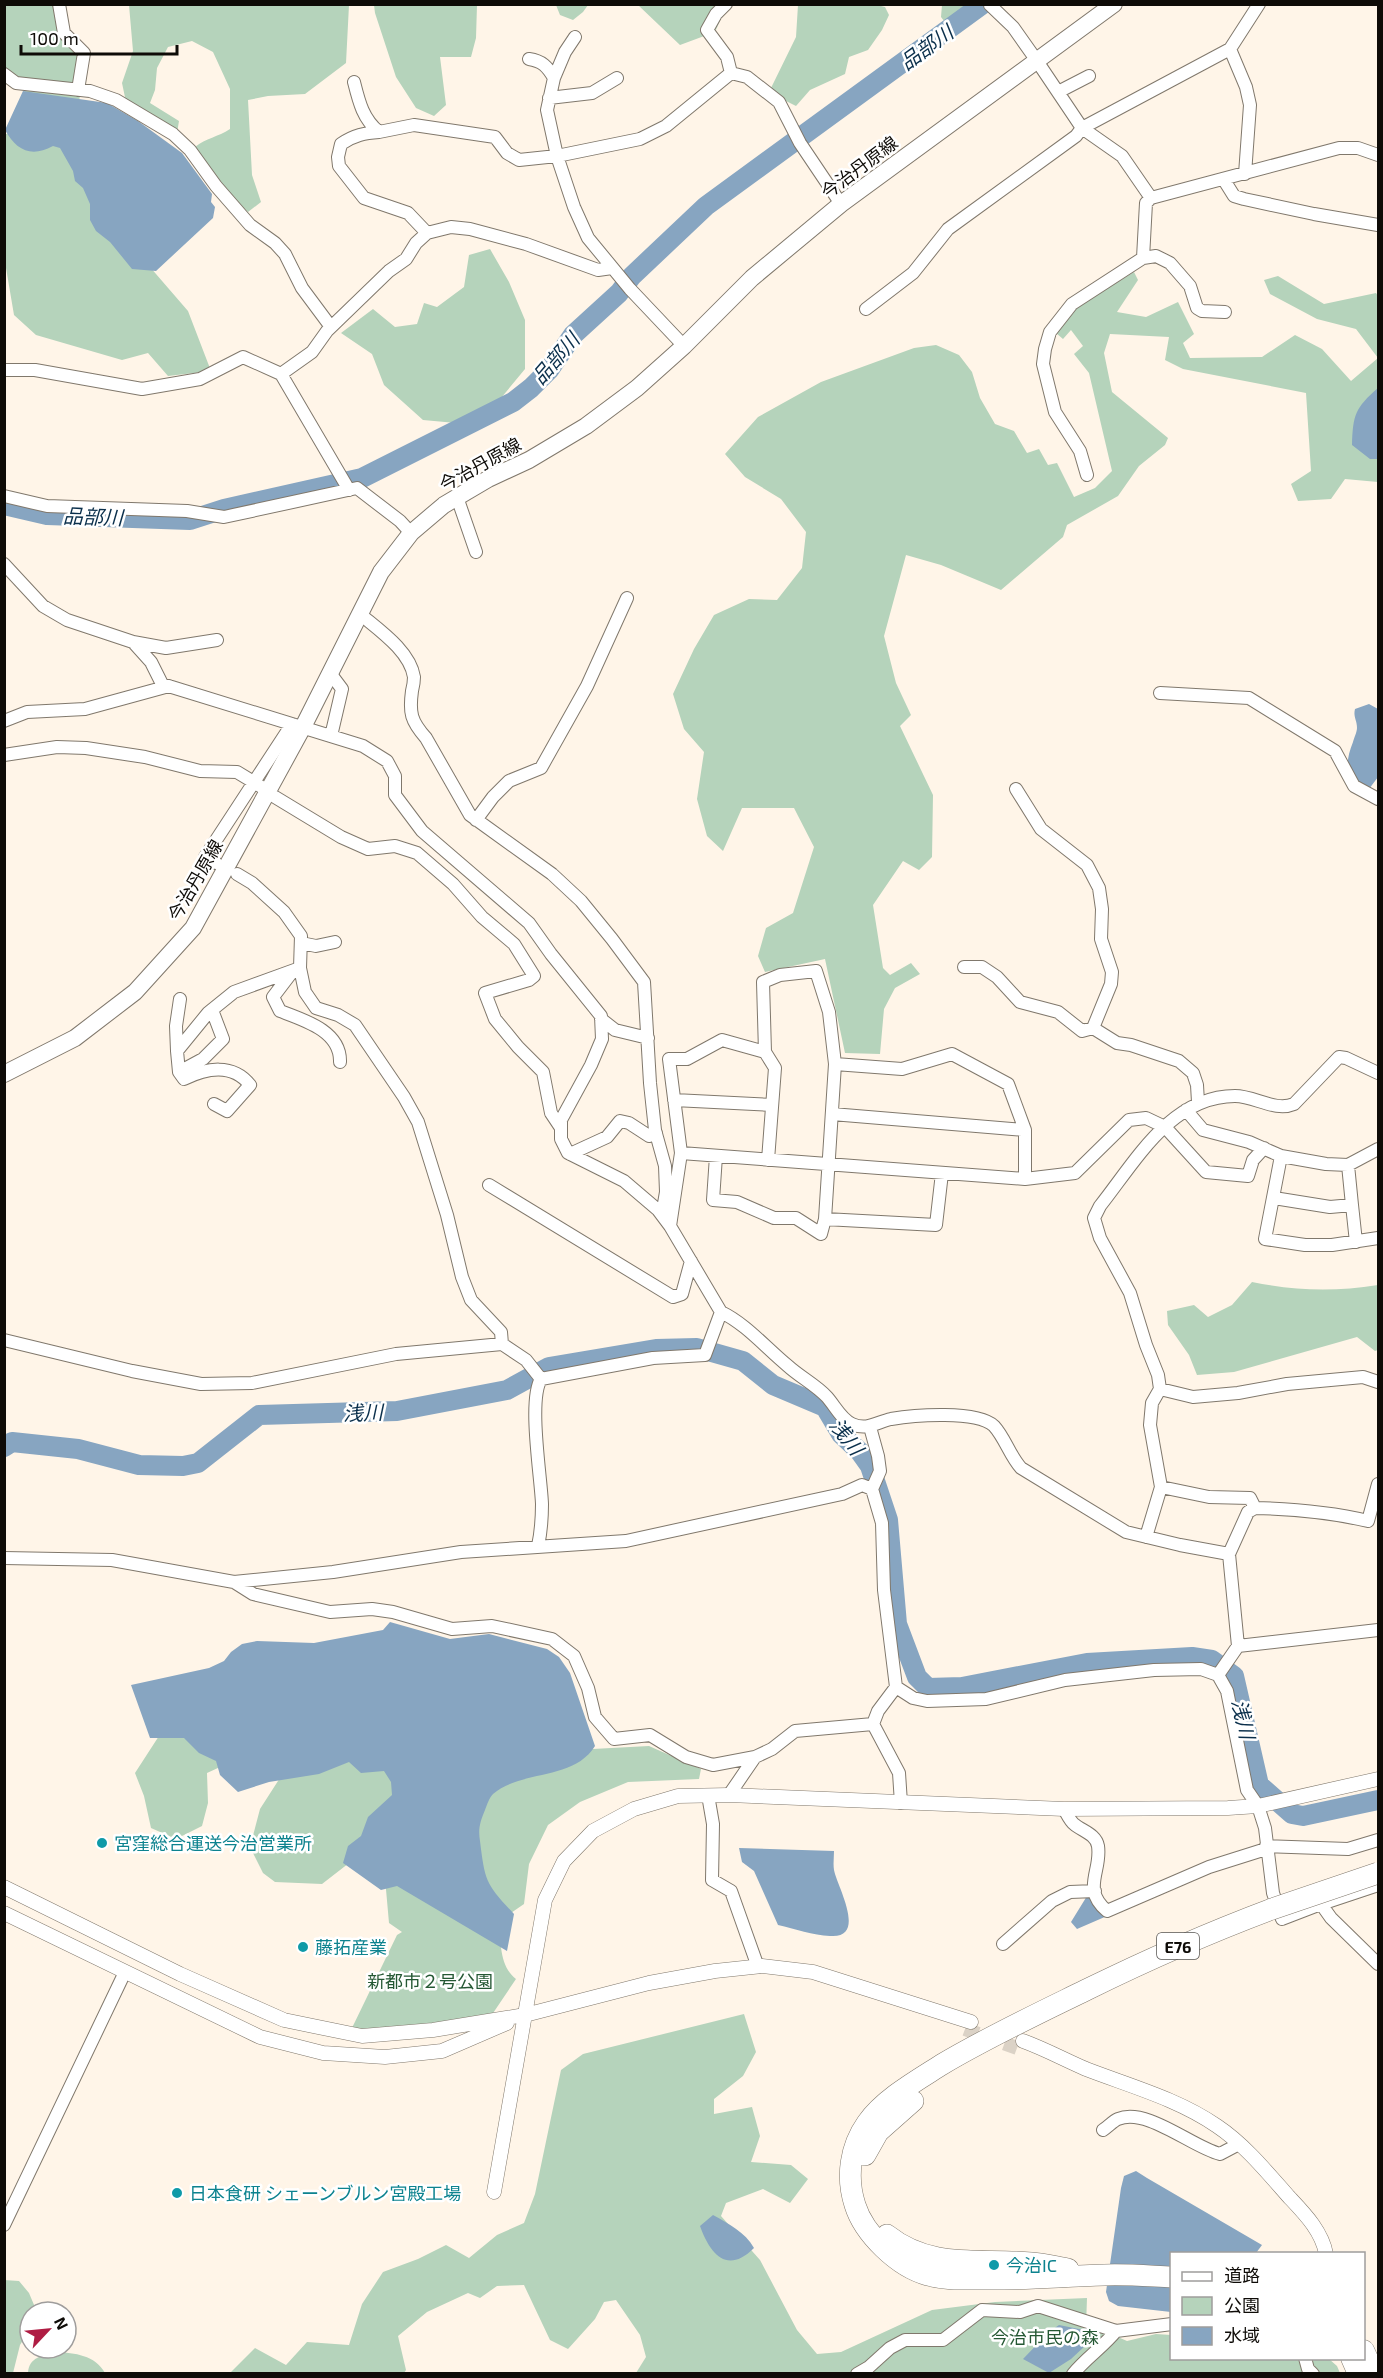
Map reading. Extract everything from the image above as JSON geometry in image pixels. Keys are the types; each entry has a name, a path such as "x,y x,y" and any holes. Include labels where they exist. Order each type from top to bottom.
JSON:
{"highway":[{"name":"E76","path":"1170,2277 1105,2275 1031,2280 951,2279 927,2274 910,2267 894,2256 863,2223 855,2207 850,2176 856,2144 868,2122 880,2108 960,2054 1021,2020 1172,1948 1272,1909 1378,1873"},
{"path":"1365,2352 1375,2373"}],"main road":[{"name":"今治丹原線","path":"4,1074 75,1038 135,993 193,928 298,725 330,674 381,572 411,533 457,497 488,479 529,460 586,426 637,388 684,346 752,278 841,204 1113,4"}],"street":[{"path":"59,4 64,33 84,52 78,90"},
{"path":"726,4 716,14 707,30 727,57 731,73"},
{"path":"866,309 913,273 948,229 1076,136 1082,128 1230,49 1259,4"},
{"path":"990,5 1013,27 1082,128 1122,156 1151,198"},
{"path":"575,37 565,52 554,78 547,110 557,156 574,207 588,238 612,268 684,346"},
{"path":"1230,49 1246,87 1250,105 1245,174"},
{"path":"529,59 540,61 549,69 554,78"},
{"path":"427,233 408,213 364,198 339,166 338,157 341,144 350,137 414,125 495,137 507,153 519,160 557,156 640,139 666,126 731,73"},
{"path":"731,73 747,77 779,102 800,143 841,204"},
{"path":"4,74 16,83 90,91 116,100 173,134 190,150 216,186 250,225 275,243 285,254 302,288 331,327"},
{"path":"1058,92 1089,76"},
{"path":"549,98 592,93 617,78"},
{"path":"354,82 361,108 369,124 380,132"},
{"path":"1143,258 1146,203 1151,198 1339,148 1358,148 1378,155"},
{"path":"1224,180 1234,196 1244,199 1378,225"},
{"path":"281,374 312,352 331,327 389,271 406,259 416,243 427,233 451,226 470,229 526,244 598,270 612,268"},
{"path":"1087,475 1080,451 1055,412 1043,364 1050,332 1071,304 1143,258 1156,256 1170,263 1190,286 1197,308 1202,311 1225,312"},
{"path":"4,370 35,370 142,389 200,379 243,357 281,374 349,490"},
{"path":"4,496 47,506 187,511 224,517 357,488 400,521 411,533"},
{"path":"457,497 476,552"},
{"path":"4,564 43,606 68,620 133,642 166,648 217,640"},
{"path":"476,820 493,797 509,781 541,768 587,686 627,598"},
{"path":"360,615 384,634 409,663 414,679 410,710 416,727 426,738 470,815 552,874 581,901 644,982 650,1083 656,1133 665,1166 666,1192 662,1215"},
{"path":"133,642 151,662 162,684 363,746 387,761 395,776 395,795 419,826 529,923 601,1019 615,1030 648,1038"},
{"path":"330,674 342,689 331,736"},
{"path":"4,721 27,712 85,709 125,696 169,686"},
{"path":"1160,693 1249,698 1335,751 1354,786 1378,799"},
{"path":"216,863 205,857 298,725"},
{"path":"4,755 57,747 86,748 145,757 200,771 237,772 257,784"},
{"path":"1016,789 1041,829 1087,865 1099,888 1102,909 1101,939 1112,972 1111,984 1093,1028"},
{"path":"275,797 341,837 368,849 395,846 417,853 453,884"},
{"path":"419,826 427,851 482,917 514,944 534,976 529,980 485,993 495,1019 543,1072 551,1113 561,1128"},
{"path":"237,874 252,883 284,912 301,936 296,969 305,992 316,1008 338,1015 355,1025 405,1097 418,1122 441,1194 462,1277 471,1300 501,1332 502,1344"},
{"path":"300,943 315,946 335,942"},
{"path":"964,967 982,967 997,977 1020,1002 1058,1012 1082,1031 1093,1028 1117,1043 1131,1045 1179,1061 1193,1073 1197,1085 1198,1102"},
{"path":"177,1051 212,1010 234,992 296,969"},
{"path":"296,969 273,996 280,1011 312,1024 330,1035 341,1055 340,1062"},
{"path":"716,1156 713,1200 737,1202 774,1218 796,1218 821,1234 825,1219 835,1064 829,1012 816,971 780,975 763,982 765,1052 775,1068 768,1160"},
{"path":"180,999 176,1026 177,1051 179,1072 184,1079 198,1071 225,1069 242,1074 250,1084 227,1111 214,1104"},
{"path":"179,1072 203,1059 223,1039 212,1010"},
{"path":"601,1019 602,1039 591,1065 561,1120 561,1139 570,1154 624,1181 662,1215 721,1311 734,1318 826,1396 839,1414 852,1424 870,1427 890,1420 964,1415 981,1418 993,1426 1012,1459 1021,1468 1126,1532 1229,1554"},
{"path":"670,1226 681,1153 669,1059 687,1059 722,1040 765,1052"},
{"path":"835,1064 902,1069 952,1054 1008,1084 1026,1130 1025,1179"},
{"path":"1146,1537 1161,1487 1150,1425 1152,1403 1160,1389 1158,1375 1130,1293 1100,1238 1094,1218 1157,1134 1198,1102 1236,1096 1285,1108 1294,1104 1339,1057 1378,1072"},
{"path":"674,1100 772,1105"},
{"path":"1186,1110 1203,1130 1249,1142 1281,1156 1326,1164 1348,1165 1378,1149"},
{"path":"832,1114 1026,1130"},
{"path":"681,1153 1025,1179 1075,1173 1129,1120 1146,1118 1165,1127 1206,1172 1248,1176 1253,1160 1264,1148"},
{"path":"570,1154 607,1137 620,1121 629,1123 649,1136 656,1133"},
{"path":"1281,1156 1265,1239 1323,1245 1378,1238"},
{"path":"1348,1165 1356,1242"},
{"path":"825,1219 936,1225 942,1173"},
{"path":"489,1185 673,1297 682,1294 691,1261"},
{"path":"1274,1198 1330,1207 1352,1205"},
{"path":"538,1546 542,1526 542,1503 536,1431 537,1386 541,1379 653,1358 705,1355 721,1311"},
{"path":"4,1340 132,1371 201,1384 252,1383 396,1354 502,1344 526,1359 541,1379"},
{"path":"1160,1389 1193,1397 1230,1394 1287,1384 1364,1377 1378,1382"},
{"path":"870,1427 880,1471 872,1489 882,1523 884,1590 897,1687 879,1711 873,1724"},
{"path":"1218,1675 1238,1646 1229,1554 1248,1512 1255,1508 1300,1509 1368,1521 1375,1502 1378,1484"},
{"path":"4,1558 112,1560 234,1582 333,1572 461,1552 626,1541 842,1494 862,1485 872,1489"},
{"path":"1161,1487 1209,1497 1250,1498 1255,1508"},
{"path":"234,1582 253,1594 330,1612 372,1609 393,1612 452,1629 492,1626 552,1639 574,1656 588,1688 596,1717 614,1738 650,1735 686,1756 713,1765 755,1757 772,1749 795,1731 873,1724"},
{"path":"1238,1646 1378,1630"},
{"path":"897,1687 913,1698 939,1701 986,1699 1065,1680 1155,1670 1201,1669 1218,1675 1227,1691 1247,1790 1258,1806 1273,1893 1282,1919 1378,1886"},
{"path":"873,1724 899,1773 901,1803"},
{"path":"729,1795 755,1757"},
{"path":"494,2192 545,1900 564,1861 593,1831 634,1809 678,1796 729,1795 1064,1809 1228,1808 1258,1806 1378,1779"},
{"path":"708,1796 713,1824 712,1880 731,1891 758,1966"},
{"path":"1064,1809 1072,1823 1091,1834 1098,1845 1095,1891 1097,1902 1107,1911 1209,1868 1266,1847 1348,1849 1378,1840"},
{"path":"4,1887 180,1974 284,2020 362,2036 433,2030 525,2015 649,1983 758,1966 813,1972 968,2026"},
{"path":"1003,1944 1052,1901 1070,1892 1095,1891"},
{"path":"1321,1904 1331,1918 1378,1964"},
{"path":"4,1912 260,2037 323,2053 385,2057 442,2051 525,2015"},
{"path":"4,2225 125,1972"},
{"path":"1020,2044 1191,2110 1219,2127 1239,2144 1315,2228 1326,2252"},
{"path":"1103,2130 1118,2120 1135,2117 1184,2137 1208,2151 1220,2154 1239,2144"},
{"path":"857,2373 869,2367 890,2349 905,2340 943,2340 982,2310 1020,2312 1038,2306 1116,2331 1170,2324"},
{"path":"1073,2373 1116,2331"},
{"path":"1306,2360 1308,2369 1313,2373"}],"green space":[{"path":"556,4 588,5 573,20 560,15"},
{"path":"873,4 885,7 889,15 868,50 849,57 845,74 810,90 796,106 784,100 771,88 796,37 798,5"},
{"path":"942,4 978,5 948,26 941,17"},
{"path":"5,5 57,5 62,36 87,61 77,111 137,252 188,311 211,371 168,376 148,353 122,360 36,335 14,315 5,262 5,134 16,134 29,101 19,81 5,68"},
{"path":"129,5 349,5 346,63 305,94 268,96 248,100 252,175 261,202 248,212 216,182 195,147 230,129 230,89 213,52 192,41 168,47 157,68 155,90 150,103 179,121 177,133 126,102 122,83 133,51"},
{"path":"374,5 477,5 476,38 471,57 440,57 446,105 434,116 416,108 396,77"},
{"path":"638,5 727,5 715,32 680,45"},
{"path":"490,249 509,282 525,320 525,369 501,398 456,423 423,420 384,385 372,354 341,333 373,309 395,327 417,324 424,303 437,307 464,287 469,255"},
{"path":"1134,272 1138,280 1117,312 1146,317 1178,302 1194,334 1183,343 1190,358 1262,357 1295,335 1322,349 1351,381 1378,358 1378,482 1345,479 1331,499 1298,501 1291,484 1311,471 1306,393 1183,369 1165,360 1169,337 1110,334 1104,353 1112,392 1168,438 1165,445 1139,466 1118,496 1067,525 1063,537 1001,590 941,565 906,555 884,636 896,683 911,715 900,726 933,795 932,857 919,870 903,861 873,905 883,968 890,975 911,963 920,974 895,988 884,1009 880,1054 845,1053 825,959 765,972 758,956 766,928 793,913 814,847 794,808 742,808 723,851 707,836 697,799 704,752 684,729 673,694 694,649 714,615 749,599 777,600 802,568 806,532 781,499 745,477 725,454 758,417 821,382 914,348 936,345 959,355 972,372 980,398 995,424 1014,431 1027,453 1039,449 1048,465 1057,463 1074,497 1095,488 1112,471 1089,373 1074,354 1083,346 1071,330 1063,339 1056,333 1075,308"},
{"path":"1278,276 1324,304 1376,293 1378,296 1378,358 1356,329 1317,319 1270,294 1264,280"},
{"path":"1252,1282 1315,1290 1378,1285 1378,1350 1375,1351 1357,1337 1234,1372 1197,1375 1189,1355 1168,1325 1167,1311 1194,1305 1208,1317 1232,1305"},
{"name":"新都市２号公園","path":"168,1722 479,1778 555,1751 649,1746 701,1769 699,1779 628,1782 580,1802 548,1825 529,1864 524,1904 499,1921 506,1967 516,1979 487,2022 351,2030 397,1935 402,1932 389,1923 384,1867 362,1853 322,1884 275,1882 263,1873 250,1847 260,1809 287,1767 231,1762 207,1773 208,1803 202,1826 176,1839 151,1828 144,1796 135,1773"},
{"name":"今治市民の森","path":"744,2014 756,2052 743,2076 714,2099 714,2114 752,2107 760,2136 751,2162 791,2165 808,2179 790,2203 763,2189 726,2203 721,2216 760,2260 797,2330 817,2354 841,2352 932,2310 995,2302 1087,2298 1086,2327 1102,2330 1127,2341 1156,2334 1170,2335 1170,2360 1330,2360 1337,2366 1340,2373 636,2373 646,2357 640,2335 616,2300 604,2302 595,2319 568,2349 550,2340 524,2285 497,2286 480,2298 468,2293 427,2312 398,2336 406,2370 404,2373 229,2374 255,2348 286,2365 307,2342 349,2345 362,2304 383,2272 418,2259 446,2245 469,2258 497,2235 524,2223 535,2194 561,2070 583,2054"},
{"path":"4,2280 19,2281 32,2300 18,2300 18,2353 13,2373 5,2373"},
{"path":"78,2354 96,2362 105,2373 28,2373 34,2360 78,2360"}],"water":[{"path":"23,91 107,103 138,121 182,153 212,194 211,202 215,207 213,218 156,271 132,269 110,242 96,231 90,220 90,204 83,188 75,181 73,171 60,148 53,146 38,151 25,150 9,137 5,130"},
{"path":"1378,388 1378,459 1370,459 1352,445 1353,426 1360,407"},
{"path":"1369,704 1378,709 1378,777 1369,789 1351,775 1348,758 1357,730 1355,709"},
{"path":"390,1622 450,1639 489,1634 547,1649 559,1657 570,1673 595,1746 586,1757 574,1765 518,1781 493,1794 480,1826 479,1837 488,1882 514,1914 507,1951 397,1886 381,1890 343,1863 348,1846 361,1836 368,1817 392,1795 391,1782 384,1771 361,1773 349,1762 319,1774 269,1782 238,1792 220,1775 216,1761 199,1753 184,1738 150,1738 131,1685 209,1668 224,1661 242,1644 257,1641 314,1643 383,1630"},
{"path":"739,1848 834,1851 834,1870 849,1921 847,1929 841,1935 830,1936 778,1925 754,1871 742,1862"},
{"path":"1087,1896 1107,1916 1077,1929 1071,1922"},
{"path":"1136,2171 1262,2245 1257,2252 1170,2252 1170,2312 1118,2306 1109,2301 1106,2292 1124,2176"},
{"path":"713,2215 741,2233 754,2248 736,2260 721,2258 709,2245 700,2226"},
{"path":"1059,2325 1099,2333 1071,2359 1049,2373 1023,2359 1049,2332"}],"waterway":[{"name":"品部川","path":"4,505 47,515 190,520 224,509 362,478 513,402 549,370 573,335 619,293 632,276 706,206 983,4"},
{"name":"浅川","path":"4,1447 12,1442 78,1449 139,1465 183,1466 198,1463 259,1415 397,1411 507,1390 549,1367 656,1349 697,1348 743,1361 773,1385 825,1407 841,1434 860,1452 870,1466 888,1520 897,1624 917,1677 928,1688 962,1687 1087,1663 1192,1657 1212,1660 1234,1676 1259,1785 1292,1814 1303,1816 1378,1800"}],"tunnel":[{"path":"965,2029 1017,2048"}],"place":[{"name":"宮窪総合運送今治営業所","path":"102,1843"},
{"name":"藤拓産業","path":"303,1947"},
{"name":"日本食研 シェーンブルン宮殿工場","path":"177,2193"},
{"name":"今治IC","path":"994,2265"}]}
